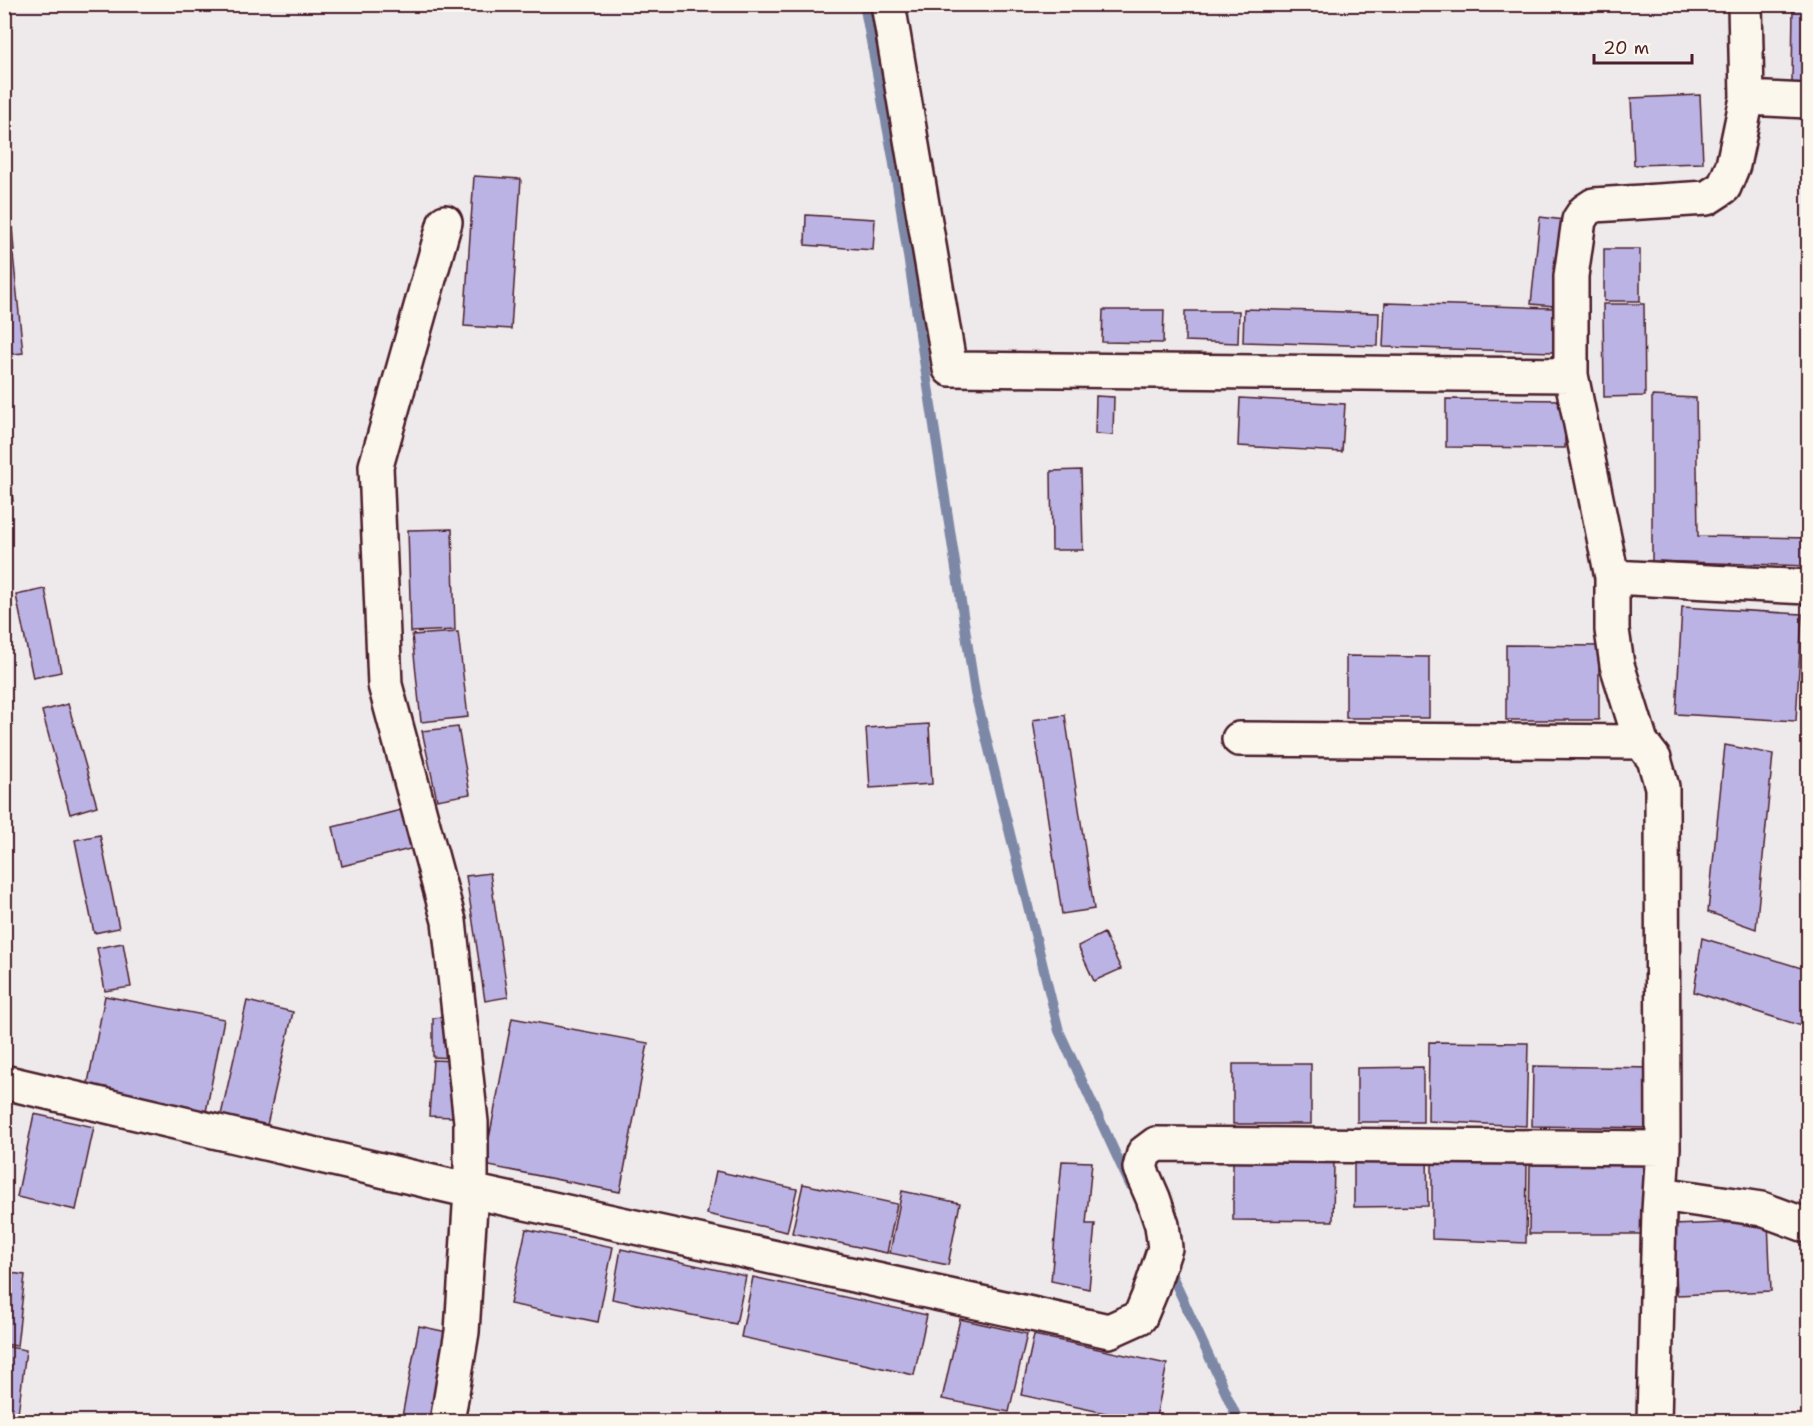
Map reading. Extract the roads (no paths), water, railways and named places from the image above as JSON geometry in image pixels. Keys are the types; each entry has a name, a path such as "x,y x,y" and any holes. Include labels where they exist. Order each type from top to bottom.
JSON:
{"street":[{"path":"888,4 950,369 1571,375"},
{"path":"1654,1422 1663,1148 1662,787 1654,759 1641,742 1617,665 1612,630 1612,577 1571,375 1571,276 1579,220 1585,211 1594,205 1707,198 1724,187 1732,165 1747,98 1745,4"},
{"path":"1747,98 1809,101"},
{"path":"445,222 376,466 385,685 449,921 471,1122 471,1191 462,1332 447,1422"},
{"path":"1612,577 1809,587"},
{"path":"1239,739 1641,742"},
{"path":"4,1082 471,1191 1110,1331 1140,1317 1165,1248 1162,1225 1140,1168 1144,1153 1156,1144 1663,1148"},
{"path":"1660,1194 1762,1209 1809,1226"}],"waterway":[{"path":"864,4 893,158 975,693 1059,1031 1130,1185"},
{"path":"1168,1267 1239,1422"}]}
